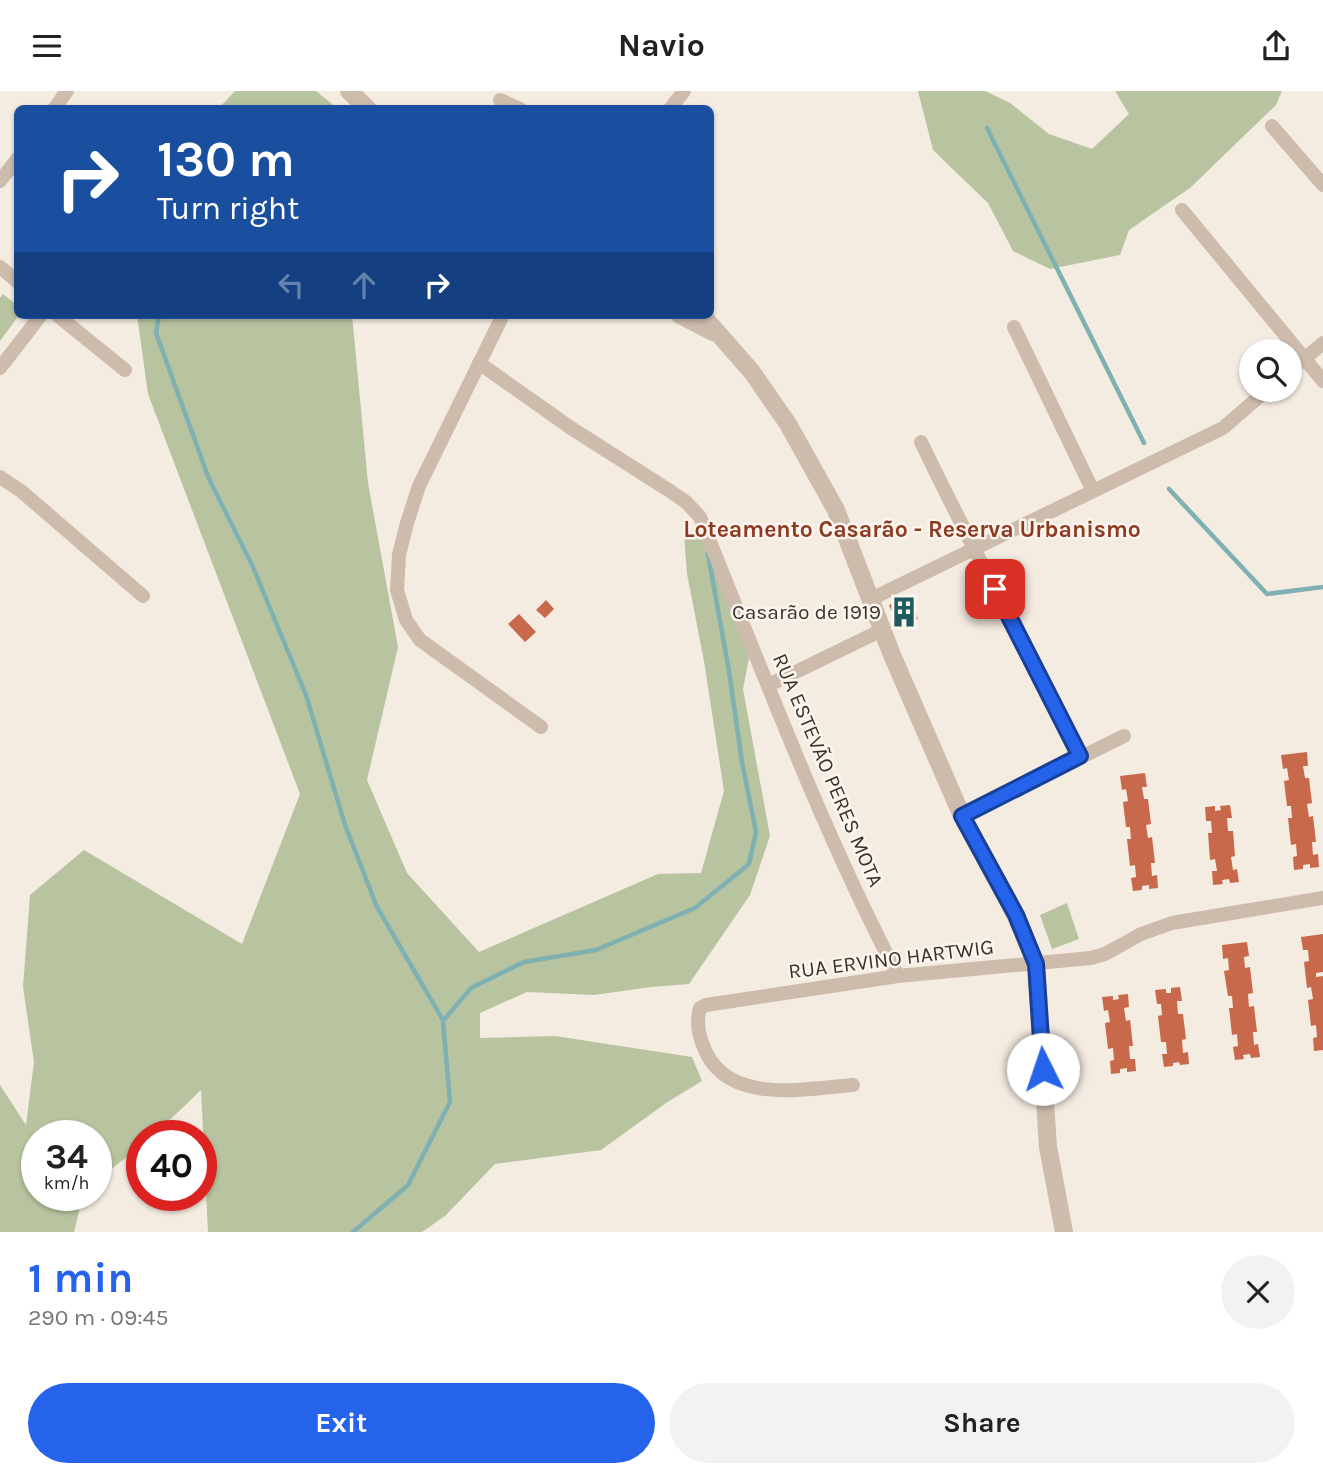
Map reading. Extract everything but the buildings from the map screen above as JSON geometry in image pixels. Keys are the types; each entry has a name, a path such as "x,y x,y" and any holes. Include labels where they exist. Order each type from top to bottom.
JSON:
{"street":[{"path":"349,91 364,105"},
{"path":"673,105 684,91"},
{"path":"500,100 511,105"},
{"path":"1272,126 1323,185"},
{"path":"0,181 14,163"},
{"path":"1182,210 1323,380"},
{"path":"0,267 14,279"},
{"path":"0,368 38,319"},
{"path":"62,319 125,370"},
{"path":"501,319 419,486 400,555 397,590 406,620 421,640 541,727"},
{"path":"688,319 719,335"},
{"path":"705,319 752,372 788,424 836,510 883,631 962,816 1016,915 1036,964 1048,1147 1064,1232"},
{"path":"1014,327 1093,491"},
{"path":"1302,361 1323,343"},
{"name":"RUA ESTEVÃO PERES MOTA","path":"479,363 571,428 686,502 701,517 806,782 864,910 898,976"},
{"path":"871,600 1223,428 1253,402"},
{"path":"921,442 973,550 1016,627 1080,756"},
{"path":"0,477 21,491 143,596"},
{"path":"769,685 883,631"},
{"path":"962,816 1124,736"},
{"name":"RUA ERVINO HARTWIG","path":"853,1085 776,1090 751,1088 727,1078 706,1055 698,1031 700,1009 706,1005 898,976 1091,958 1171,923 1323,898"}],"green space":[{"path":"235,91 316,91 333,105 222,105"},
{"path":"918,91 985,91 1010,103 1049,134 1092,149 1129,114 1115,91 1282,91 1276,105 1190,188 1129,230 1120,255 1050,269 1013,251 988,203 933,150"},
{"path":"3,294 14,303 16,319 0,341 0,298"},
{"path":"138,319 352,319 368,483 398,647 367,780 407,873 479,952 658,874 701,873 724,791 704,661 687,574 684,534 700,530 750,653 743,689 770,836 750,895 689,984 594,995 527,992 480,1013 480,1038 555,1036 692,1057 702,1081 666,1103 601,1150 495,1164 445,1216 422,1232 208,1232 207,1211 217,1211 217,1120 202,1120 201,1090 170,1120 126,1120 126,1158 112,1168 112,1120 27,1120 34,1062 23,987 30,895 84,850 242,944 300,794 148,394"},
{"path":"1067,903 1079,939 1052,949 1040,915"},
{"path":"0,1085 23,1120 21,1211 79,1211 74,1232 0,1232"}],"waterway":[{"path":"987,128 1144,443"},
{"path":"158,319 156,333 209,479 253,567 306,695 345,825 377,907 443,1020"},
{"path":"1169,489 1267,594 1323,587"},
{"path":"353,1232 408,1185 450,1102 443,1021 471,988 524,962 596,950 695,908 749,864 756,832 708,554"}],"place":[{"name":"Casarão de 1919","path":"904,612"}],"district":[{"name":"Loteamento Casarão - Reserva Urbanismo","path":"912,529"}],"route":[{"path":"995,589 1080,756 962,816 1016,915 1036,964 1043,1069"}]}
